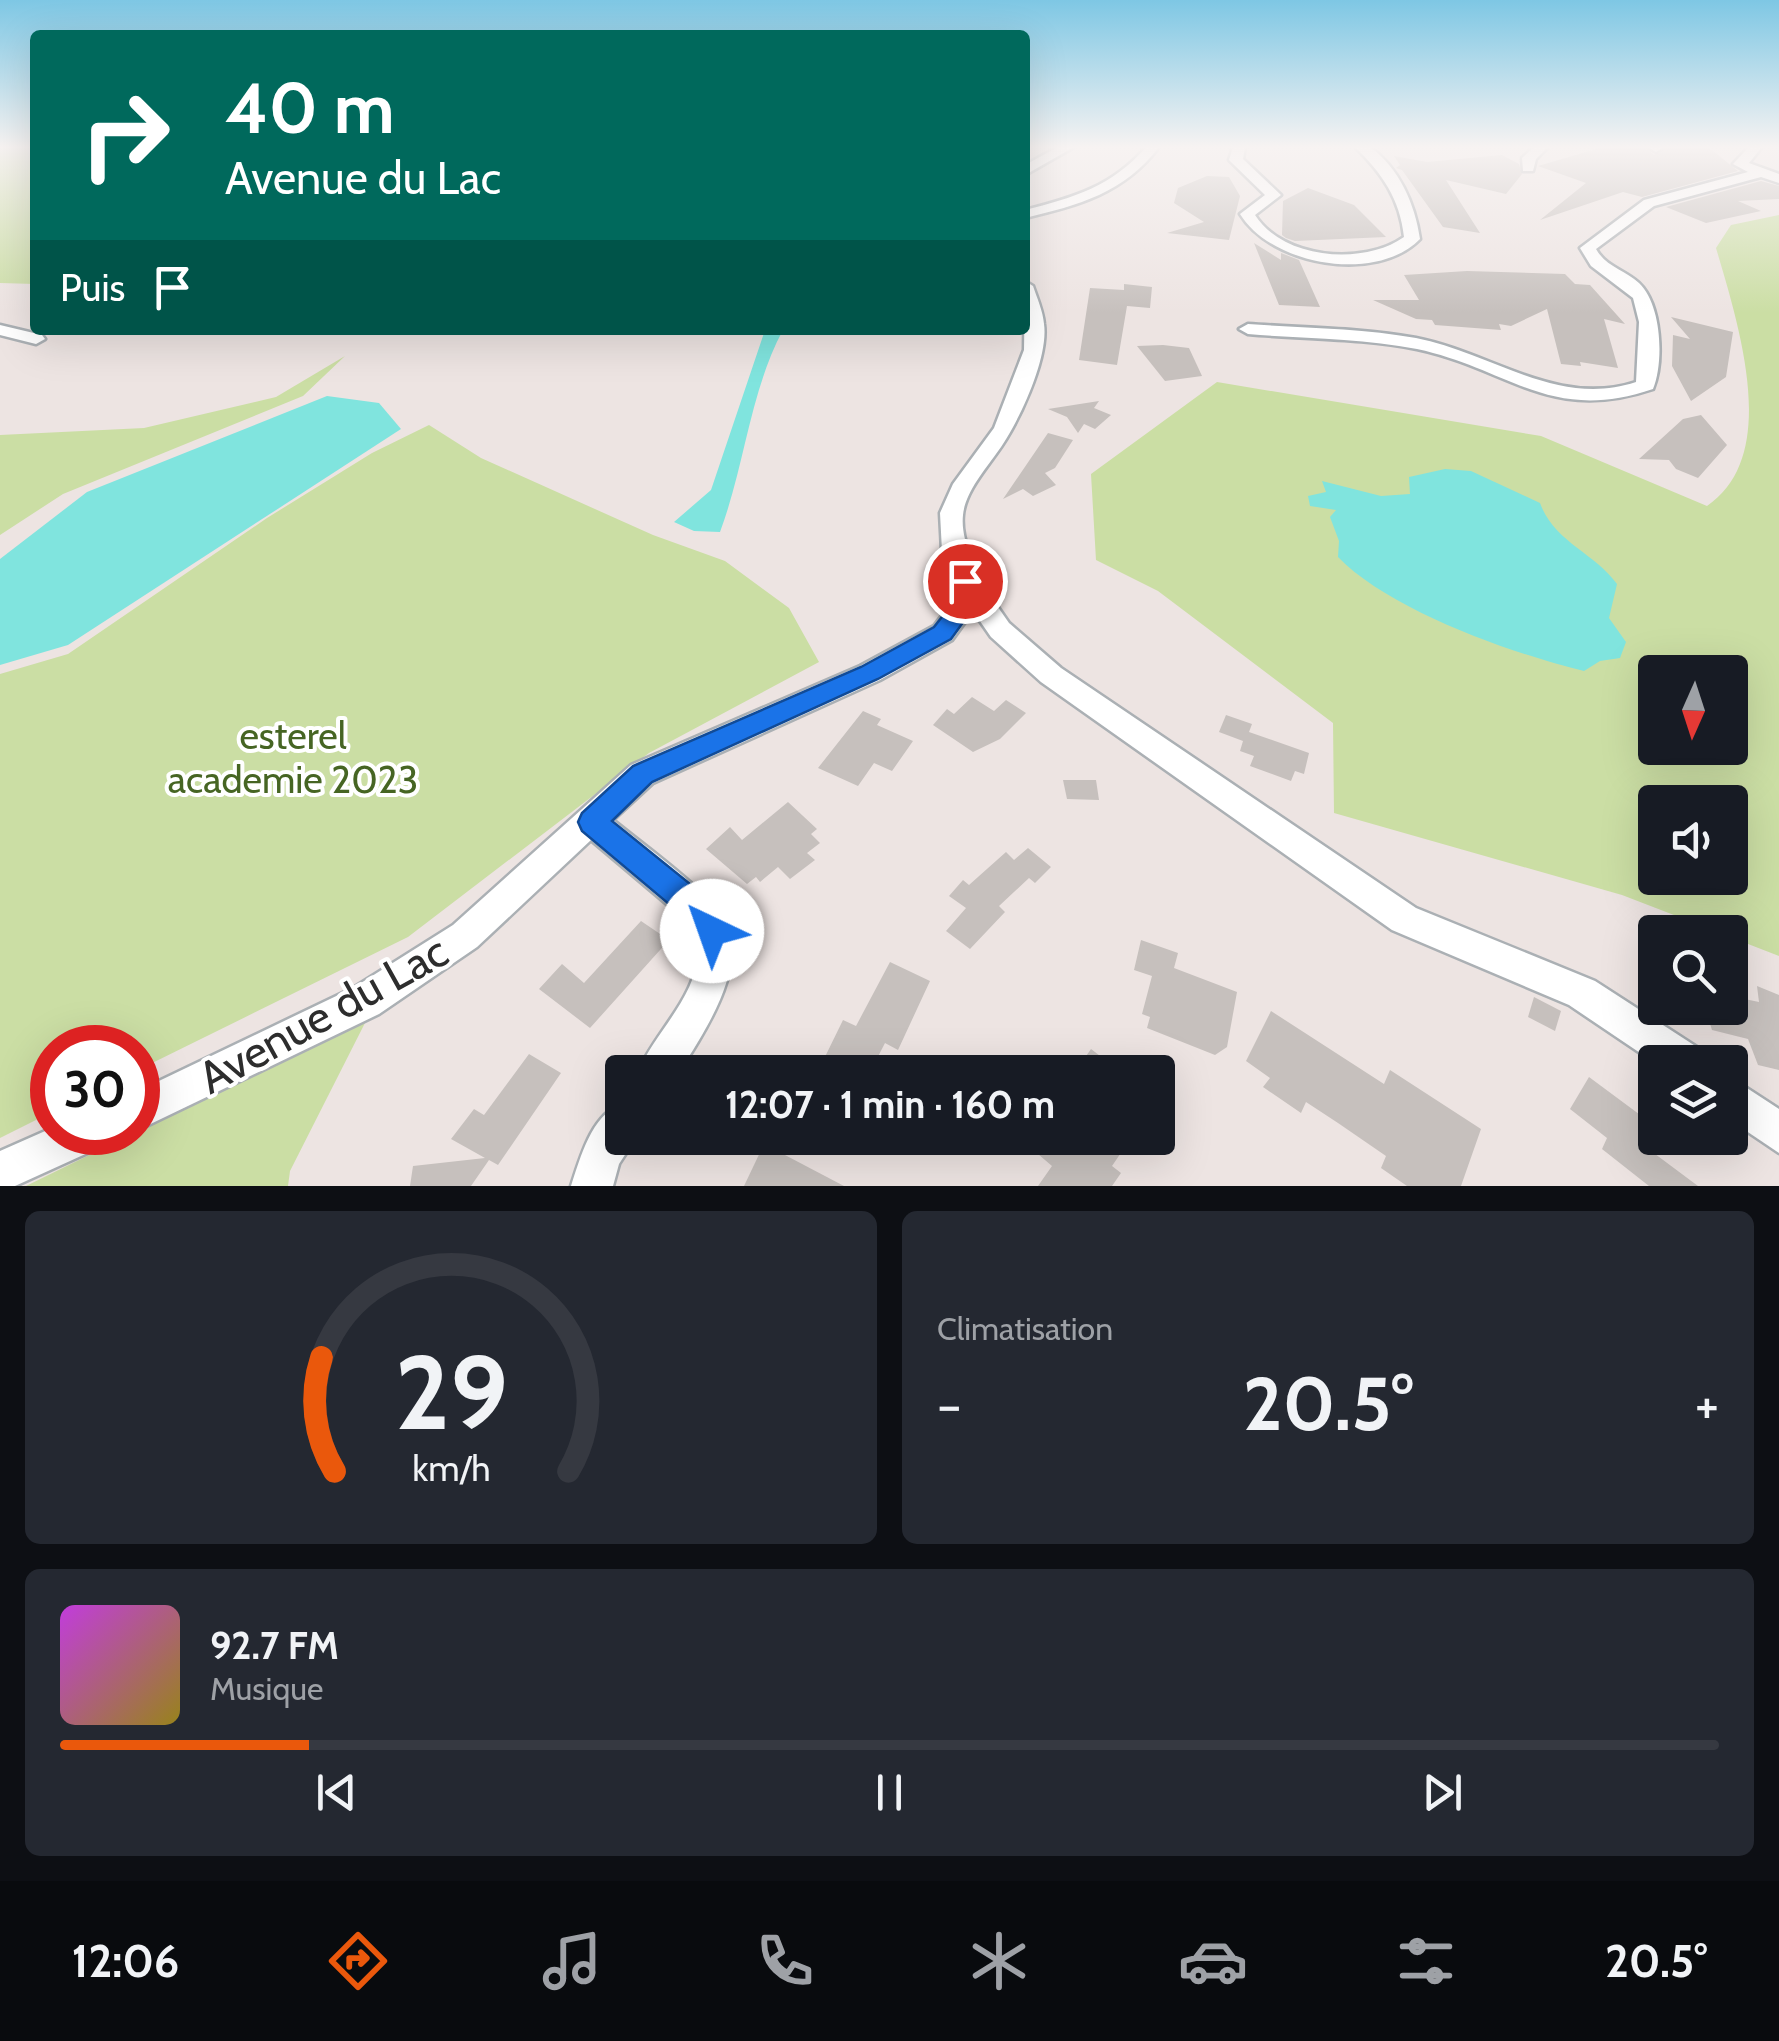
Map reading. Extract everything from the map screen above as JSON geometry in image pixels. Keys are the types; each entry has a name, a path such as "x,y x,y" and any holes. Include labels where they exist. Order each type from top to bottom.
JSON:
{"street":[{"path":"1030,212 1062,202"},
{"path":"1263,202 1246,214 1262,237 1311,255 1350,258 1404,248 1412,239 1411,224 1401,202"},
{"path":"1248,329 1416,344 1557,394 1596,399 1626,395 1646,385 1643,300 1635,288 1602,268 1588,248 1614,232 1635,209 1655,202"},
{"path":"949,610 965,581 954,550 952,512 957,497 1004,429 1034,350 1036,325 1030,304"},
{"path":"0,330 36,339"},
{"path":"949,610 984,606 1000,630 1051,676 1404,920 1582,993 1660,1045"},
{"path":"949,610 1000,630"},
{"name":"Avenue du Lac","path":"160,1100 366,1001 465,936 642,774 870,673 902,652 949,610"},
{"path":"592,822 699,910 712,931 714,962 702,1006 669,1055"},
{"path":"1748,1110 1779,1134"},
{"path":"592,1186 605,1149"},
{"path":"0,1172 38,1155"}],"green space":[{"path":"0,202 30,202 30,284 0,283"},
{"path":"1779,215 1779,956 1748,944 1748,915 1674,915 1622,895 1334,813 1333,723 1158,591 1096,560 1091,474 1217,382 1541,436 1707,506 1729,484 1742,457 1748,426 1744,355 1716,248 1731,225"},
{"path":"345,356 303,396 63,494 0,535 0,435 144,428 276,397"},
{"name":"esterel academie 2023","path":"429,425 481,458 653,535 725,561 789,608 819,662 649,753 408,937 160,1059 160,1025 30,1025 30,1123 0,1138 0,674 68,654 267,518 372,453"},
{"path":"367,1019 290,1171 288,1186 26,1186 89,1155 160,1155 160,1120"}],"water":[{"path":"763,335 781,335 755,403 720,532 694,531 674,522 711,490"},
{"path":"327,396 379,403 401,429 68,645 0,665 0,559 87,492"},
{"path":"1445,469 1471,471 1540,503 1555,528 1608,573 1617,584 1609,618 1626,642 1620,658 1600,661 1584,671 1488,641 1420,612 1388,595 1338,557 1339,541 1330,517 1336,510 1310,506 1308,496 1326,492 1322,481 1381,496 1410,494 1409,477"}],"building":[{"path":"1238,202 1229,240 1167,233 1204,222 1174,203"},
{"path":"1283,202 1347,202 1386,237 1295,241 1282,235"},
{"path":"1425,202 1460,202 1480,233 1443,227"},
{"path":"1562,202 1592,202 1540,220"},
{"path":"1683,202 1741,202 1761,211 1706,223 1666,207"},
{"path":"1254,243 1281,260 1281,253 1299,260 1320,307 1279,305"},
{"path":"1467,271 1565,274 1575,284 1590,285 1625,324 1604,319 1618,368 1580,362 1581,366 1561,364 1547,309 1511,326 1499,324 1501,330 1435,325 1432,320 1416,319 1373,300 1419,300 1404,275"},
{"path":"1124,284 1152,287 1150,308 1127,306 1117,365 1079,360 1090,288 1124,290"},
{"path":"1671,317 1733,332 1726,377 1691,401 1672,366 1673,335 1690,339"},
{"path":"1137,346 1189,348 1202,376 1165,381"},
{"path":"1099,401 1094,408 1111,415 1095,429 1084,424 1078,433 1067,417 1048,409"},
{"path":"1701,415 1727,445 1698,478 1676,469 1669,460 1639,459 1683,419"},
{"path":"1048,433 1073,440 1055,468 1045,473 1056,485 1033,496 1023,489 1003,499"},
{"path":"972,697 994,711 1006,700 1026,713 1000,739 973,752 933,725 947,709 954,714"},
{"path":"863,711 881,719 877,725 913,741 892,771 874,763 858,786 818,768"},
{"path":"1226,715 1252,724 1249,732 1309,753 1304,774 1295,771 1291,781 1250,766 1254,756 1240,751 1243,741 1219,732"},
{"path":"1063,780 1096,780 1099,800 1067,799"},
{"path":"788,802 817,829 811,834 820,843 807,853 815,860 790,879 778,867 760,882 756,877 747,884 706,849 730,827 742,840"},
{"path":"1028,848 1051,867 1035,883 1029,878 999,906 1005,912 970,949 946,931 966,908 949,896 963,880 969,885 1006,852 1014,860"},
{"path":"641,921 669,940 590,1028 539,989 562,964 584,983"},
{"path":"1141,940 1178,953 1174,968 1237,992 1227,1047 1215,1055 1147,1028 1150,1017 1142,1014 1152,976 1134,970"},
{"path":"890,962 930,981 898,1050 885,1043 879,1055 826,1055 843,1020 856,1026"},
{"path":"1757,986 1779,995 1779,1070 1758,1065 1748,1039 1712,1030 1710,1025 1748,1025 1748,1000 1759,1002"},
{"path":"1534,997 1561,1011 1555,1031 1528,1017"},
{"path":"1271,1011 1384,1084 1390,1070 1481,1129 1461,1186 1407,1186 1381,1168 1386,1156 1338,1123 1306,1102 1301,1113 1263,1087 1270,1078 1246,1061"},
{"path":"529,1054 561,1073 498,1165 489,1160 471,1186 410,1186 413,1166 485,1158 451,1139 474,1109 484,1115"},
{"path":"1589,1077 1638,1113 1638,1155 1656,1155 1698,1186 1649,1186 1602,1149 1607,1138 1570,1109"},
{"path":"759,1155 785,1155 844,1186 744,1186"},
{"path":"1039,1155 1119,1155 1112,1166 1121,1173 1112,1186 1038,1186 1052,1166"}],"route":[{"path":"712,931 699,910 592,822 642,774 870,673 902,652 943,633 959,616 965,581"}]}
